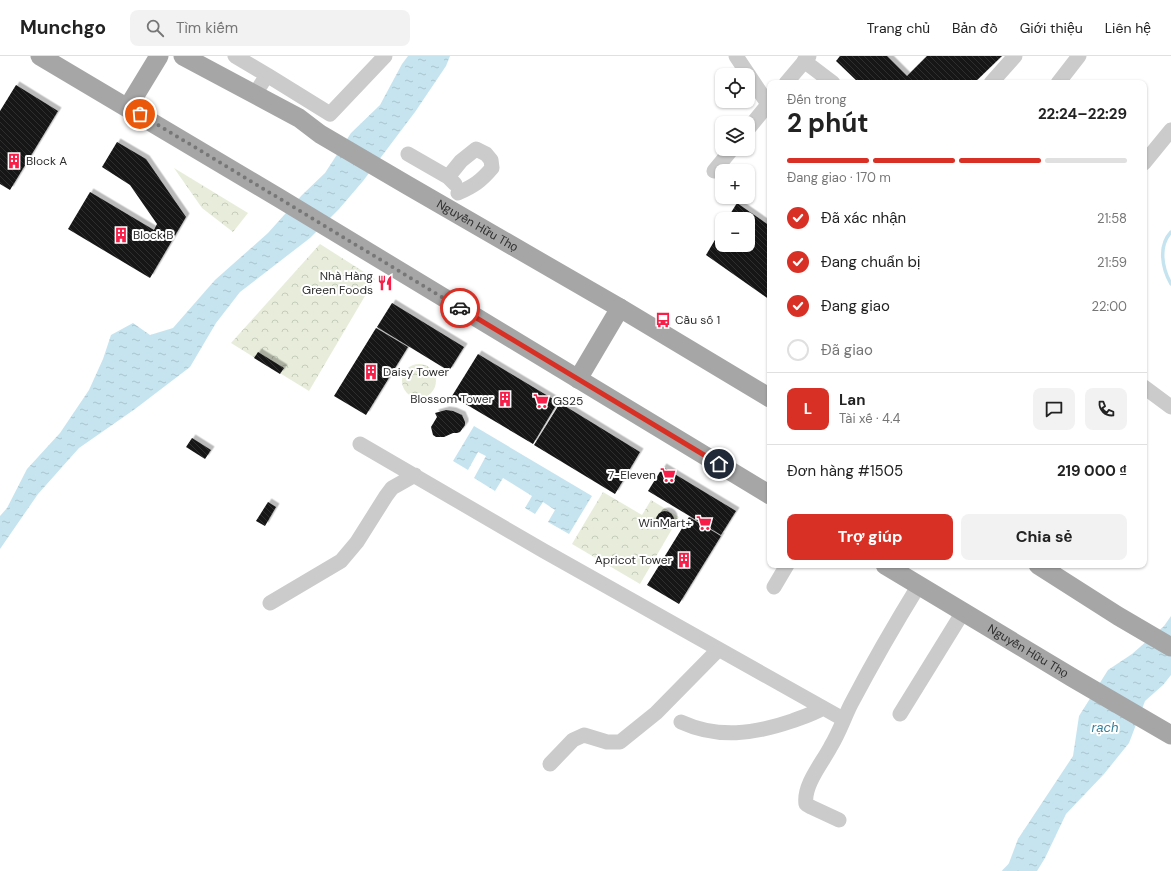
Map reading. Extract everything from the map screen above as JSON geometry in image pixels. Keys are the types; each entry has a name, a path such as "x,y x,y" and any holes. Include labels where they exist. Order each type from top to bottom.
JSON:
{"main road":[{"path":"40,56 128,107 767,493"},
{"path":"128,107 159,56"},
{"name":"Nguyễn Hữu Thọ","path":"183,56 299,118 320,134 620,308 767,396"},
{"path":"578,379 620,308"},
{"name":"Nguyễn Hữu Thọ","path":"890,568 1171,735"},
{"path":"1043,568 1118,616 1171,647"}],"street":[{"path":"236,56 330,114 385,56"},
{"path":"736,56 767,102"},
{"path":"994,80 1015,56"},
{"path":"1060,80 1079,56"},
{"path":"789,80 807,59 830,80"},
{"path":"255,94 267,75"},
{"path":"755,121 767,107"},
{"path":"1147,159 1171,130"},
{"path":"448,177 461,161 476,149 486,154 491,160 492,168 483,179 473,187 458,193 448,209"},
{"path":"408,154 448,177 456,184 458,193"},
{"path":"714,171 726,156"},
{"path":"1147,389 1171,407"},
{"path":"360,444 544,551 843,719"},
{"path":"270,603 341,561 357,542 392,488 415,475"},
{"path":"774,587 785,568"},
{"path":"839,820 806,804 805,801 809,787 814,774 832,745 843,719 880,650 919,585"},
{"path":"900,714 963,612"},
{"path":"550,764 573,740 584,735 607,742 620,742 656,713 718,650"},
{"path":"681,722 694,728 739,734 786,723 816,713 823,708"}],"green space":[{"path":"174,168 248,213 233,232 202,208"},
{"path":"320,244 375,279 309,391 231,343"},
{"path":"419,364 425,365 431,369 435,375 435,387 431,393 425,397 419,398 413,397 407,393 403,387 402,381 403,375 407,369 413,365"},
{"path":"603,492 642,515 651,500 679,517 640,584 572,544"}],"water":[{"path":"408,56 450,56 446,66 415,112 363,181 339,209 310,238 240,292 216,323 190,367 135,409 79,448 38,494 0,549 0,516 7,508 27,469 60,433 89,390 103,359 111,335 133,323 150,335 173,328 215,280 268,233 302,195 325,173 351,133 380,105 402,64"},
{"path":"474,426 592,496 569,534 548,522 555,510 543,502 535,514 525,508 532,496 503,478 495,491 474,478 486,456 478,452 468,470 453,461"},
{"name":"rạch","path":"1171,616 1171,675 1163,685 1145,701 1129,743 1104,774 1066,814 1045,858 1037,871 1006,871 1018,839 1073,756 1079,716 1108,670 1132,654 1164,626"}],"building":[{"path":"840,56 887,56 907,76 927,56 1002,56 977,80 856,80 836,61"},
{"name":"Block A","path":"16,85 58,111 10,190 0,184 0,111"},
{"path":"117,142 146,159 186,217 150,278 68,229 90,192 154,230 157,224 130,185 102,167"},
{"path":"736,204 750,212 731,212"},
{"path":"755,216 767,224 767,298 706,255 715,240 715,252 755,252"},
{"path":"392,303 464,347 449,371 377,327"},
{"name":"Daisy Tower","path":"376,328 408,347 366,415 334,396"},
{"path":"258,352 284,368 280,374 254,358"},
{"name":"Blossom Tower","path":"478,354 558,402 533,444 452,396"},
{"path":"560,403 640,452 615,494 534,445"},
{"path":"446,410 462,415 465,425 460,432 444,437 436,437 433,435 431,427 437,417 435,413"},
{"path":"192,438 211,450 205,459 186,447"},
{"path":"663,467 736,511 721,535 648,491"},
{"path":"268,502 276,507 265,526 256,521"},
{"path":"665,511 671,514 674,520 671,526 665,529 659,526 656,520 659,514"},
{"name":"Apricot Tower","path":"689,517 721,536 679,604 647,585"}],"waterway":[{"path":"1171,232 1164,244 1163,250 1165,271 1171,284"},
{"path":"1004,871 1011,864"}],"way so far":[{"path":"140,114 460,308"}],"place":[{"name":"Block A","path":"14,161"},
{"name":"Block B","path":"121,235"},
{"name":"Nhà Hàng Green Foods","path":"385,283"},
{"name":"Cầu số 1","path":"663,320"},
{"name":"Daisy Tower","path":"371,372"},
{"name":"Blossom Tower","path":"505,399"},
{"name":"GS25","path":"541,401"},
{"name":"7-Eleven","path":"668,475"},
{"name":"WinMart+","path":"704,523"},
{"name":"Apricot Tower","path":"684,560"}],"route":[{"path":"460,308 719,464"}]}
